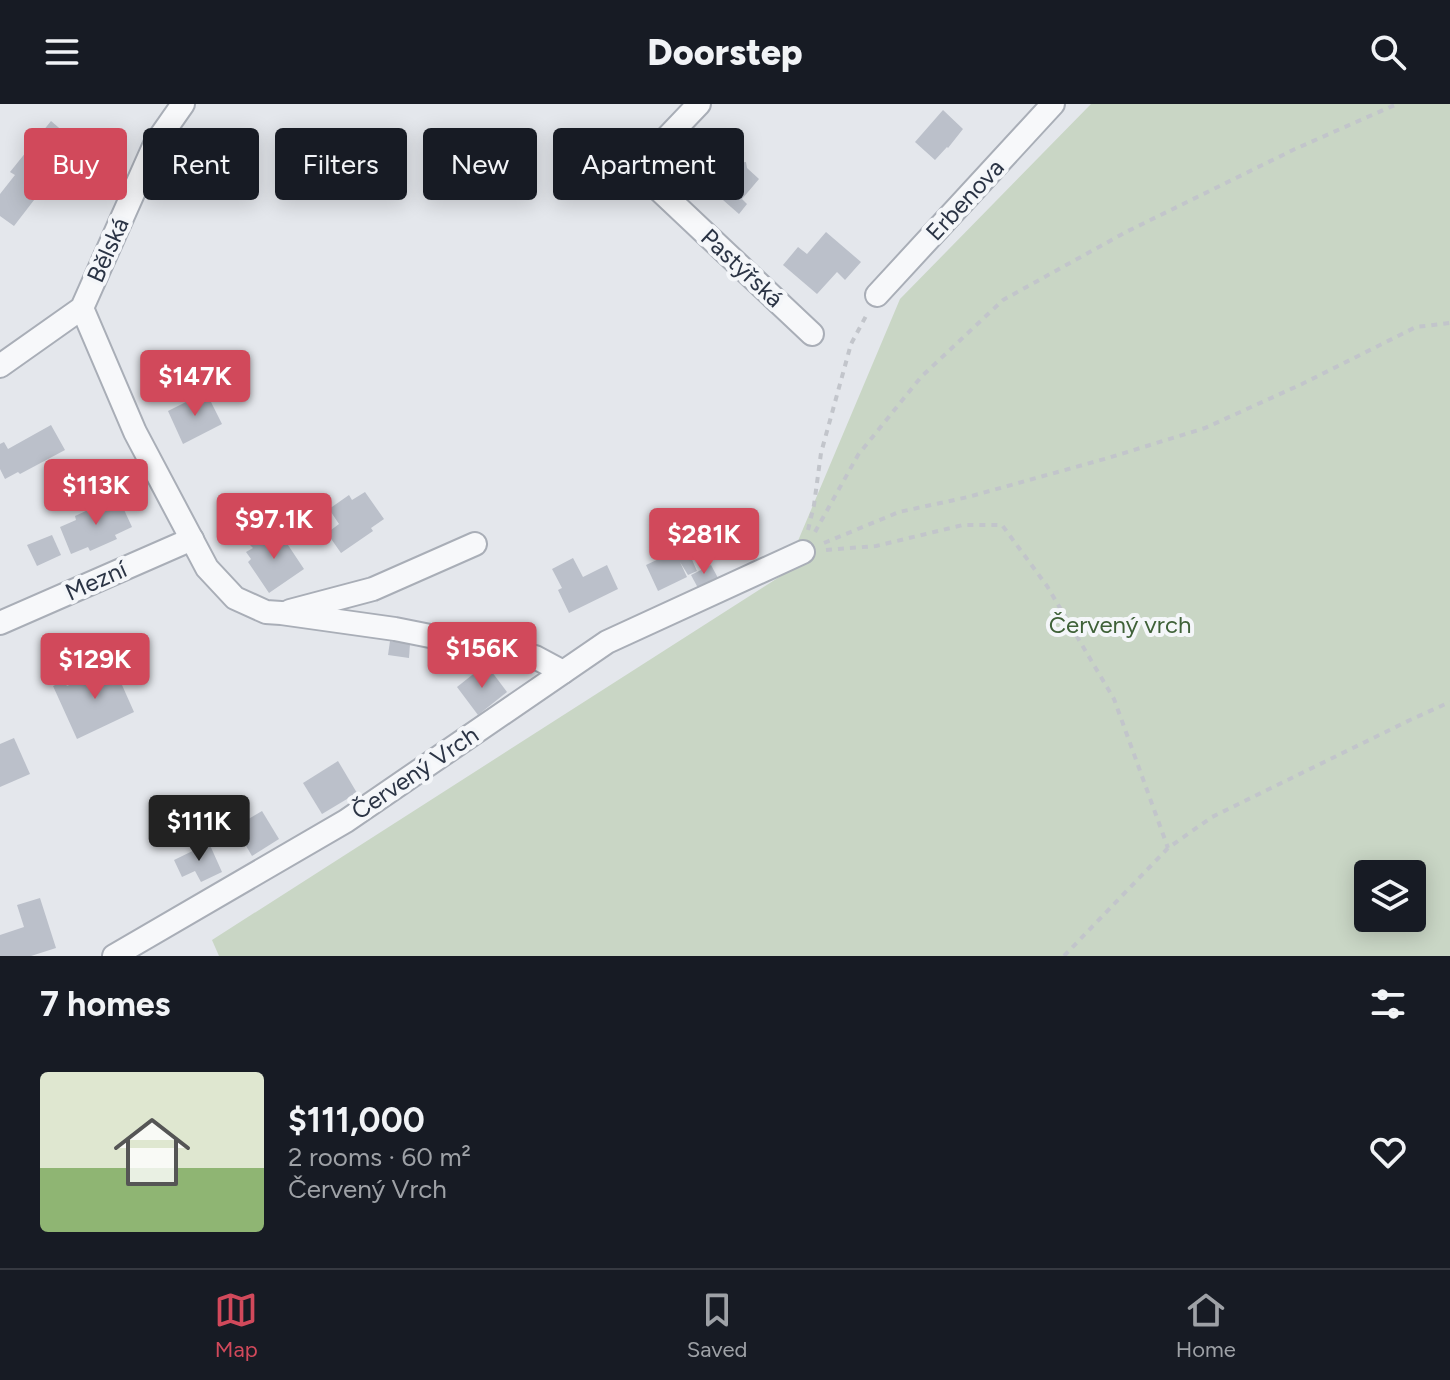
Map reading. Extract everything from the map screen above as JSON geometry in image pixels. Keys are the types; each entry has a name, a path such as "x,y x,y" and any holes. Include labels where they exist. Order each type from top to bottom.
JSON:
{"street":[{"name":"Bělská","path":"0,366 82,308 155,144 183,104"},
{"name":"Pastýřská","path":"699,104 637,169 812,334"},
{"name":"Erbenova","path":"877,295 1053,104"},
{"path":"82,308 135,432 207,568 235,598 266,612 395,629 535,657 563,672"},
{"name":"Mezní","path":"0,623 192,539"},
{"path":"281,613 373,589 475,544"},
{"name":"Červený Vrch","path":"114,956 346,821 607,642 803,552"}],"path":[{"path":"803,552 858,455 921,377 1003,300 1154,218 1295,149 1397,104"},
{"path":"803,552 814,505 821,453 851,344 877,295"},
{"path":"803,552 899,512 968,497 1205,428 1416,327 1450,323"},
{"path":"803,552 876,546 963,525 1002,525 1047,586 1114,699 1168,848"},
{"path":"1064,956 1168,848 1212,817 1450,702"}],"green space":[{"name":"Červený vrch","path":"1091,104 1450,104 1450,956 219,956 212,940 784,574 900,299"}],"building":[{"path":"943,110 963,129 935,160 915,142"},
{"path":"51,121 59,128 45,128"},
{"path":"24,155 24,200 34,200 14,226 0,216 0,194 15,175 10,172"},
{"path":"744,162 759,179 744,197"},
{"path":"723,200 743,200 747,204 739,214"},
{"path":"826,232 861,262 845,280 837,272 817,294 783,265 798,247 807,254"},
{"path":"206,392 222,424 183,444 168,411"},
{"path":"51,425 65,450 5,479 0,469 0,444 4,442 8,449"},
{"path":"365,492 384,519 371,528 373,531 341,553 327,533 339,524 329,509 349,495 352,500"},
{"path":"120,501 132,527 115,535 117,539 90,551 88,547 71,554 60,527 101,504 103,508"},
{"path":"278,530 304,569 269,593 248,562 251,559 246,552 253,548 250,545"},
{"path":"52,535 61,555 37,566 27,545"},
{"path":"686,546 697,571 688,575 680,562 687,577 658,591 646,565"},
{"path":"573,558 583,577 607,565 618,589 569,613 558,590 562,588 552,569"},
{"path":"711,565 718,578 698,588 691,575"},
{"path":"390,641 410,644 409,658 388,655"},
{"path":"117,664 134,712 77,739 53,686 64,681 67,686"},
{"path":"486,664 507,692 478,715 457,687"},
{"path":"14,738 30,774 0,787 0,744"},
{"path":"338,761 357,793 322,814 303,783"},
{"path":"262,811 279,839 252,856 235,827"},
{"path":"209,843 222,872 201,882 195,871 182,877 174,860"},
{"path":"40,898 56,948 31,956 0,956 0,935 24,927 17,905"}]}
